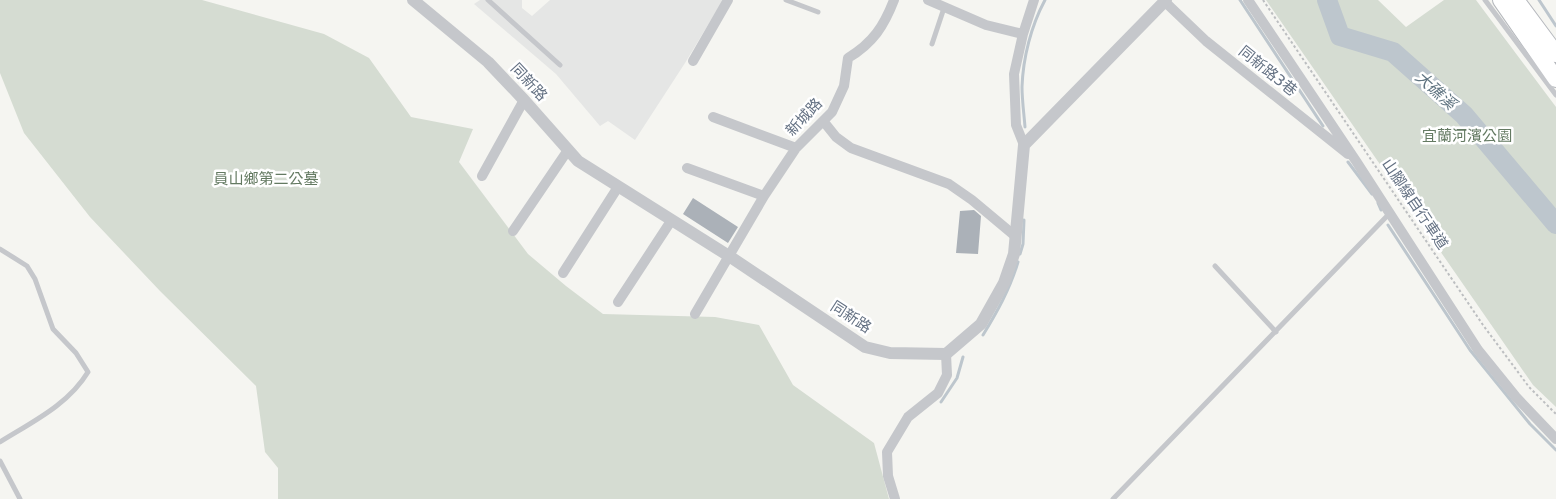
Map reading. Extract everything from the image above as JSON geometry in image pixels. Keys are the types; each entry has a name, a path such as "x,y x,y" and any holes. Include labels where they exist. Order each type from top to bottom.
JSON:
{"main road":[{"path":"1501,0 1556,79"},
{"path":"1516,0 1556,54"}],"street":[{"name":"同新路","path":"413,0 488,62 578,161 729,256 865,347 890,352 946,354"},
{"path":"693,61 728,0"},
{"name":"新城路","path":"695,314 764,196 796,148 832,112 844,86 848,58 858,52 880,30 894,0"},
{"path":"928,0 986,25 1023,34"},
{"path":"895,499 888,476 887,452 908,417 938,393 947,375 946,354 981,324 1004,283 1014,254 1024,145 1016,125 1014,74 1023,34 1034,0"},
{"path":"1248,0 1356,161 1478,350 1516,397 1556,439"},
{"path":"1024,145 1165,1"},
{"name":"同新路3巷","path":"1165,1 1206,41 1356,161"},
{"path":"482,176 524,100"},
{"path":"713,117 796,148"},
{"path":"824,122 836,137 851,148 949,184 972,200 1015,236"},
{"path":"513,231 568,150"},
{"path":"688,168 764,196"},
{"path":"563,273 618,187"},
{"path":"618,302 672,221"}],"lane":[{"path":"488,0 560,65"},
{"path":"786,0 818,12"},
{"path":"1485,0 1556,96"},
{"path":"932,44 944,8"},
{"path":"1112,499 1389,214"},
{"path":"0,249 27,266 35,279 54,329 76,353 88,372 82,382 60,404 0,442"},
{"path":"1215,266 1276,332"},
{"path":"0,461 20,499"}],"path":[{"name":"山腳線自行車道","path":"1263,0 1483,325 1529,387 1556,414"}],"shaded area":[{"path":"480,0 522,0 522,8 532,16 550,0 723,0 635,140 608,121 600,126 556,74 474,4"}],"green space":[{"name":"員山鄉第二公墓","path":"0,0 202,0 324,34 369,58 411,117 473,129 459,162 528,254 603,314 715,317 759,325 793,385 874,443 889,499 278,499 278,468 265,452 256,386 160,291 90,217 24,133 0,73"},
{"name":"宜蘭河濱公園","path":"1266,0 1378,0 1406,27 1444,0 1476,0 1556,107 1556,407 1533,385"}],"building":[{"path":"693,198 738,227 728,243 683,214"},
{"path":"974,210 981,216 978,254 956,253 960,211"}],"waterway":[{"path":"1025,127 1022,87 1024,65 1032,31 1045,0"},
{"path":"1240,0 1323,126"},
{"name":"大礁溪","path":"1327,0 1340,36 1393,52 1464,115 1556,224"},
{"path":"1539,0 1556,26"},
{"path":"1348,162 1372,194"},
{"path":"1378,203 1381,210"},
{"path":"1020,254 1023,244 1024,220"},
{"path":"1388,225 1470,350 1530,424 1556,450"},
{"path":"983,335 1003,300 1018,262"},
{"path":"941,402 957,378 963,357"}]}
